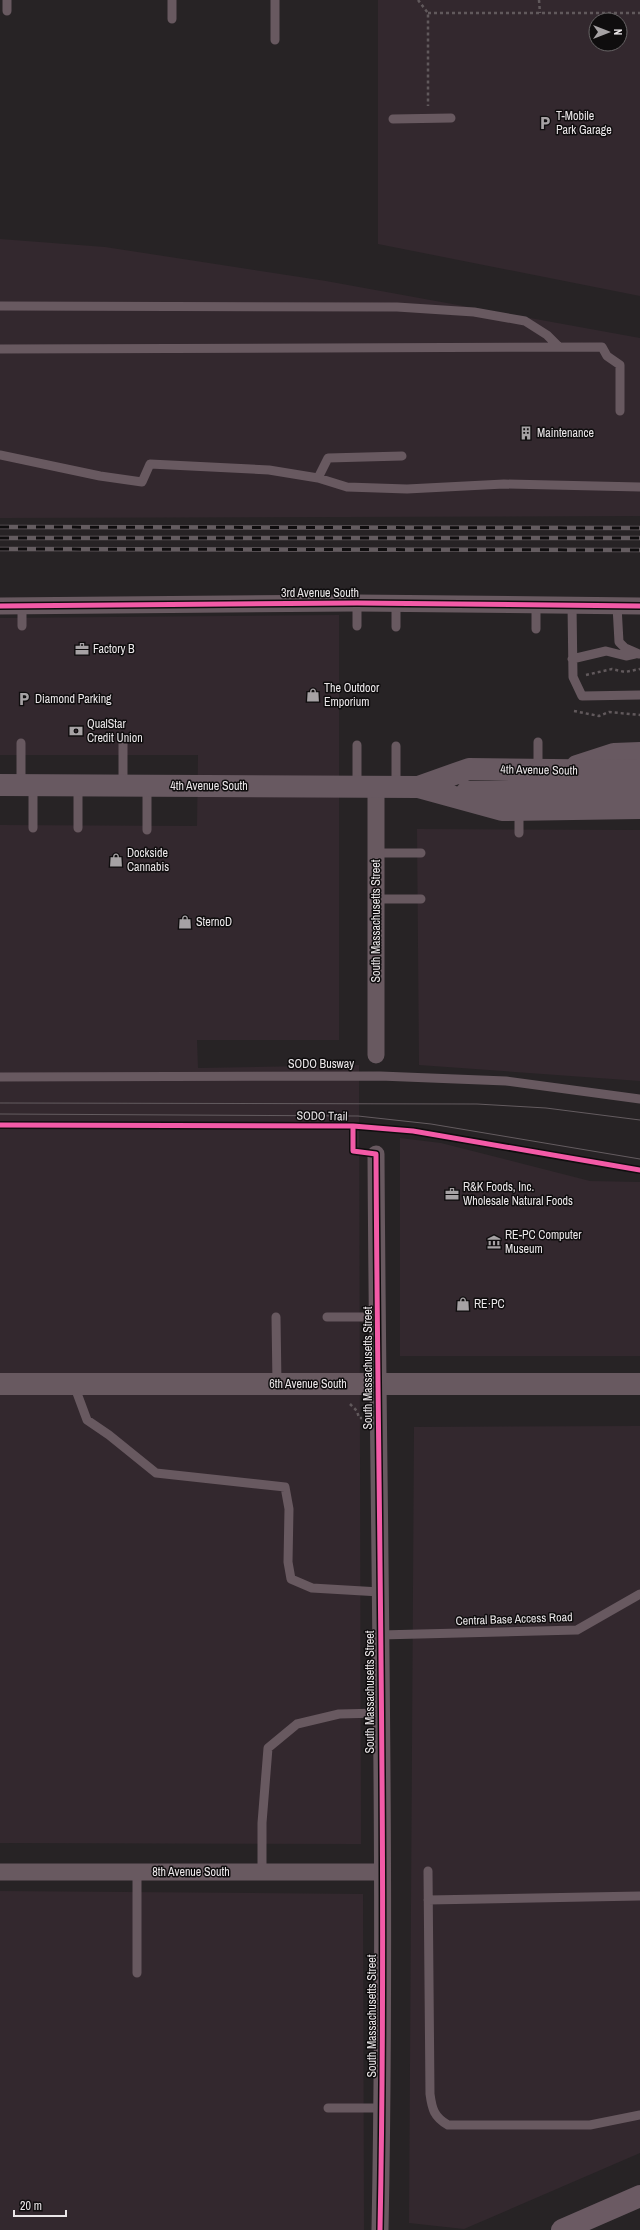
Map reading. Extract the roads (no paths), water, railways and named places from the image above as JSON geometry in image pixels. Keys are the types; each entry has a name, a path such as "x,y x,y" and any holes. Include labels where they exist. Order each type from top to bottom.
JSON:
{"main road":[{"path":"563,771 614,754 640,752"},
{"name":"4th Avenue South","path":"418,787 469,769 640,771"},
{"name":"4th Avenue South","path":"18,785 418,787 502,810 640,808"},
{"path":"418,787 468,792 502,793 640,790"},
{"path":"562,2230 640,2196"}],"street":[{"name":"3rd Avenue South","path":"0,606 357,603 640,606"},
{"name":"South Massachusetts Street","path":"376,787 376,1055"},
{"name":"South Massachusetts Street","path":"376,1154 382,1872 382,2108 380,2230"},
{"name":"6th Avenue South","path":"0,1384 640,1384"},
{"name":"8th Avenue South","path":"0,1872 382,1872"}],"lane":[{"path":"7,0 7,11"},
{"path":"172,0 172,19"},
{"path":"275,0 275,40"},
{"path":"393,119 451,118"},
{"path":"0,306 397,308 474,312 525,321 547,335 559,347"},
{"path":"0,349 602,347 607,356 620,365 620,411"},
{"path":"0,455 100,476 142,482 150,464 269,470 318,478 346,487 407,489 504,484 640,487"},
{"path":"318,478 328,458 402,456"},
{"path":"357,603 357,626"},
{"path":"396,603 396,627"},
{"path":"536,605 536,629"},
{"path":"572,605 573,677 582,696 640,695"},
{"path":"22,606 22,626"},
{"path":"617,606 619,642 638,654"},
{"path":"572,658 606,651 626,656 638,654"},
{"path":"538,742 538,770"},
{"path":"21,743 18,785 33,828"},
{"path":"123,744 123,785"},
{"path":"357,745 376,787"},
{"path":"376,787 396,746"},
{"path":"78,785 78,828"},
{"path":"147,785 147,830"},
{"path":"519,810 519,833"},
{"path":"376,853 421,853"},
{"path":"376,899 421,899"},
{"name":"SODO Busway","path":"0,1077 380,1076 506,1081 640,1099"},
{"path":"276,1317 277,1384"},
{"path":"327,1317 377,1317"},
{"path":"74,1383 87,1420 109,1435 156,1473 285,1487 289,1509 288,1562 291,1579 312,1588 380,1592"},
{"name":"Central Base Access Road","path":"380,1635 577,1630 640,1594"},
{"path":"262,1872 262,1823 268,1748 297,1724 339,1714 380,1713"},
{"path":"428,1871 430,2094 433,2112 441,2121 448,2125 590,2125 640,2115"},
{"path":"137,1872 137,1973"},
{"path":"428,1900 640,1896"},
{"path":"328,2108 382,2108"}],"tram line":[{"path":"0,1103 477,1104 546,1108 640,1120"},
{"path":"0,1114 358,1116 431,1124 640,1159"}],"railway":[{"path":"0,527 640,528"},
{"path":"0,538 640,538"},
{"path":"0,549 640,550"}],"place":[{"name":"T-Mobile Park Garage","path":"545,123"},
{"name":"Maintenance","path":"526,433"},
{"name":"Factory B","path":"82,649"},
{"name":"The Outdoor Emporium","path":"313,695"},
{"name":"Diamond Parking","path":"24,699"},
{"name":"QualStar Credit Union","path":"76,731"},
{"name":"Dockside Cannabis","path":"116,860"},
{"name":"SternoD","path":"185,922"},
{"name":"R&K Foods, Inc. Wholesale Natural Foods","path":"452,1194"},
{"name":"RE-PC Computer Museum","path":"494,1242"},
{"name":"RE∙PC","path":"463,1304"}]}
